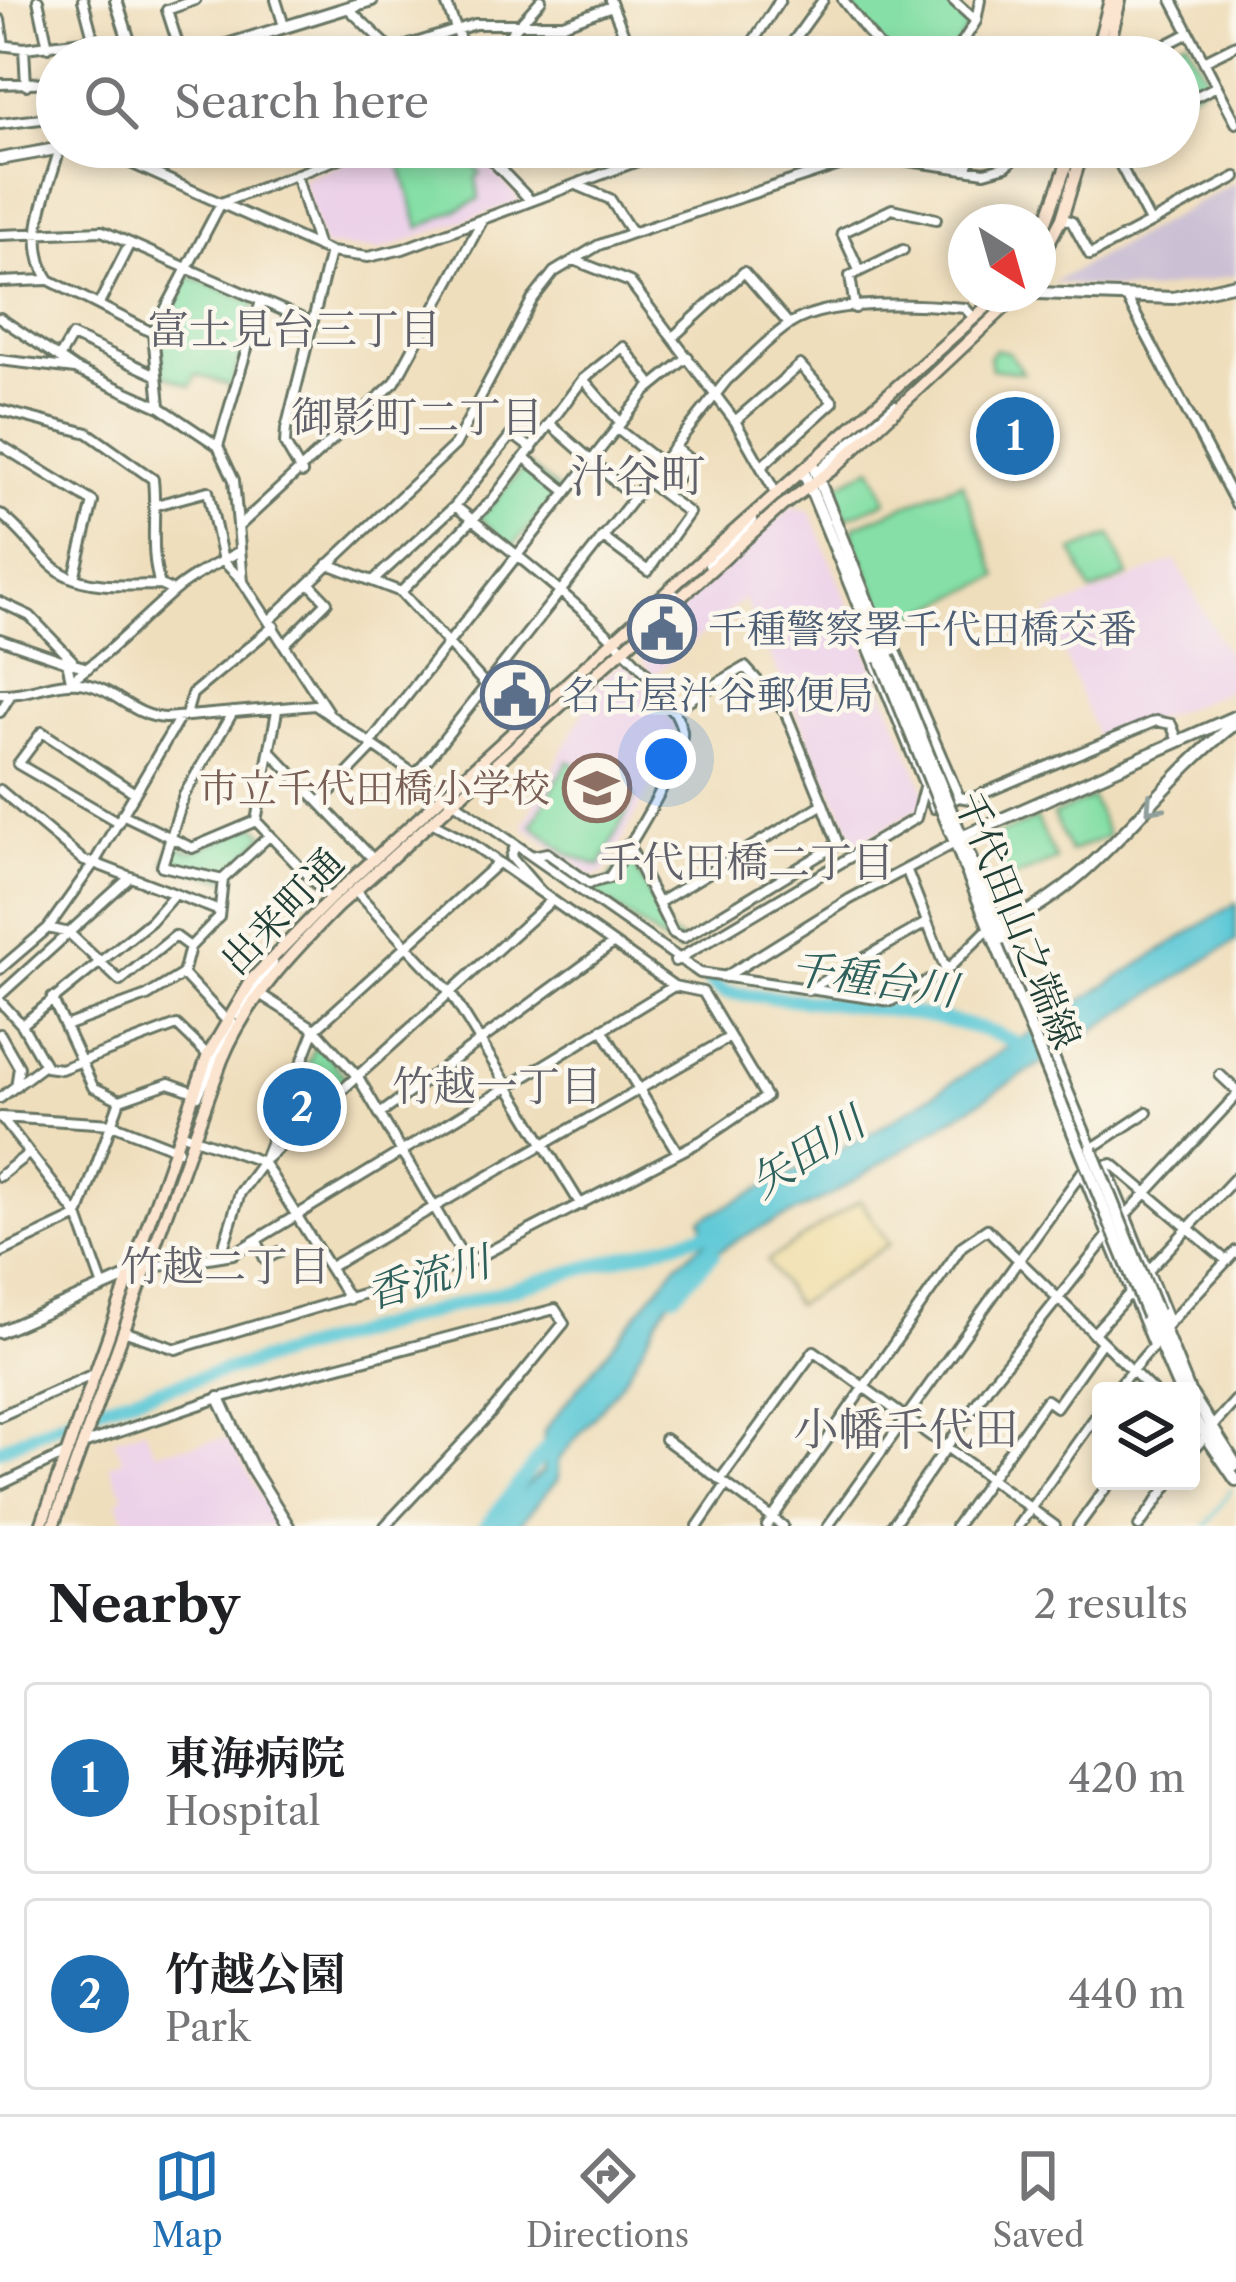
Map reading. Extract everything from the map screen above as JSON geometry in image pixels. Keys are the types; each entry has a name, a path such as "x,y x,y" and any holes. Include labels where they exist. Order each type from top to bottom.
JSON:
{"main road":[{"path":"1105,36 1110,0"},
{"path":"1109,36 1120,0"},
{"path":"1052,204 1065,168"},
{"path":"1056,229 1077,168"},
{"name":"出来町通","path":"811,475 983,312"},
{"name":"出来町通","path":"334,903 355,891 433,823 448,800 592,661 618,644 780,500 925,383 999,312"},
{"name":"出来町通","path":"253,989 267,962 374,860 448,800 761,511 780,500"},
{"path":"232,1026 253,989 334,903"},
{"name":"出来町通","path":"188,1136 188,1119 208,1055 232,1026"},
{"name":"出来町通","path":"41,1526 123,1331 182,1152 232,1026"},
{"name":"出来町通","path":"93,1394 96,1373 141,1270"},
{"name":"出来町通","path":"51,1526 75,1444"}],"street":[{"path":"38,0 46,36"},
{"path":"82,0 91,36"},
{"path":"116,0 127,36"},
{"path":"177,36 167,10 195,0"},
{"path":"275,0 284,26"},
{"path":"252,36 372,0"},
{"path":"445,0 456,36"},
{"path":"509,36 541,0"},
{"path":"757,36 780,0"},
{"path":"797,36 824,0"},
{"path":"843,0 870,36"},
{"path":"953,0 976,21"},
{"path":"966,36 976,21 980,0"},
{"path":"1172,0 1191,36"},
{"path":"442,36 475,24 562,24 611,3 624,36"},
{"path":"347,8 377,36"},
{"path":"0,20 2,45 36,48"},
{"path":"1181,36 1189,32"},
{"path":"1204,61 1236,45"},
{"path":"24,48 26,85"},
{"path":"1200,53 1236,124"},
{"path":"0,84 36,84"},
{"path":"1200,94 1217,86"},
{"path":"0,124 36,120"},
{"path":"0,159 36,153"},
{"path":"49,280 34,249 57,168"},
{"path":"142,168 330,252 368,256 403,249 618,168"},
{"path":"160,407 153,332 221,203 314,168"},
{"path":"499,168 530,200"},
{"path":"0,969 48,928 94,862 192,694 455,445 532,300 554,272 632,233 830,168"},
{"path":"954,168 999,168"},
{"path":"1118,168 1151,223"},
{"path":"296,175 318,247"},
{"path":"1062,218 1072,222 1090,255 1236,177"},
{"path":"575,184 610,199 632,233"},
{"path":"859,270 842,233 892,209 936,219"},
{"path":"238,527 302,473 395,382 484,218"},
{"path":"0,235 102,231 312,323"},
{"path":"99,304 130,243"},
{"path":"855,308 850,276 903,250"},
{"path":"302,473 285,444 286,429 330,252"},
{"path":"574,260 630,282 717,394 780,500"},
{"path":"673,337 744,272 789,324"},
{"path":"0,282 49,280 153,332"},
{"path":"1056,294 1173,298 1236,284"},
{"path":"1128,300 1236,504"},
{"path":"218,446 261,301"},
{"path":"414,777 717,394 789,324 808,314 855,308 965,308 975,320"},
{"path":"0,318 75,369 160,407 218,446 234,480 243,582"},
{"path":"59,358 72,336 157,376"},
{"path":"401,592 473,520 583,379 623,347 652,385"},
{"path":"321,801 372,745 445,641 618,425 652,385 688,357"},
{"path":"0,360 75,369"},
{"path":"735,421 800,365 833,402 762,466"},
{"path":"583,379 618,425 662,464"},
{"path":"0,410 88,433 154,479 158,530 150,551 160,585"},
{"path":"550,424 632,497"},
{"path":"374,580 455,506 512,434 532,448"},
{"path":"0,445 93,502 74,578"},
{"path":"665,495 690,460 675,448"},
{"path":"525,458 566,491"},
{"name":"千代田山之端線","path":"811,475 1152,1314 1166,1326 1184,1382"},
{"path":"602,537 648,571 689,513 646,482"},
{"path":"156,505 208,491 223,561 272,623 328,714"},
{"path":"0,712 6,695 71,681 93,685 147,717 315,705 515,846 597,884 609,878 628,844 682,745 682,730 618,644 455,506"},
{"path":"0,514 24,531 58,570 74,578 106,585 160,585 173,592"},
{"path":"71,681 173,592 241,551"},
{"path":"328,564 401,592 485,684"},
{"path":"285,644 327,602 309,583"},
{"path":"0,602 30,616 70,661 71,681"},
{"path":"959,797 886,628 873,628 864,637 934,808 959,797 970,799 1156,721 1171,724 1179,742"},
{"path":"0,639 88,668"},
{"path":"628,844 673,933 682,938 838,844 784,711 745,668 671,710"},
{"path":"223,880 162,866 184,795 234,711"},
{"path":"256,821 277,711"},
{"path":"723,978 907,871 956,834 1236,720"},
{"path":"535,855 675,961 723,978 891,1001 946,970 1111,852 1219,730"},
{"path":"135,793 42,732 18,764 120,818 192,848 256,821"},
{"path":"270,750 374,860"},
{"path":"675,961 916,818 924,787"},
{"path":"0,790 84,861 218,910"},
{"path":"658,903 823,804"},
{"path":"256,821 334,903"},
{"path":"123,1331 176,1348 467,1263 678,1153 766,1097 704,992 674,986 433,823"},
{"path":"65,1026 147,996 183,974 190,947 219,916 223,880 269,835"},
{"path":"515,846 511,857 544,890 541,894"},
{"path":"263,1162 315,1029 498,863"},
{"path":"907,871 946,970"},
{"path":"128,880 0,998 44,1065 62,1069 177,1025 208,1055"},
{"path":"355,891 450,992 581,1205"},
{"path":"22,1025 99,965 172,897"},
{"path":"221,1255 240,1193 263,1162 550,901"},
{"path":"806,991 926,923"},
{"path":"48,928 69,933 120,981 175,936 190,947"},
{"name":"千代田山之端線","path":"997,933 1091,1149 1152,1314 1157,1346 1180,1382"},
{"path":"380,1114 611,945"},
{"path":"183,974 232,1026 188,1119"},
{"path":"0,1332 141,1270 221,1255 257,1241 674,986"},
{"path":"253,989 315,1029 358,1077 467,1263"},
{"path":"52,998 93,1087 120,1100 169,1083 195,1093"},
{"path":"602,1029 678,1153"},
{"path":"0,1034 19,1067 16,1088"},
{"path":"330,1268 730,1036"},
{"path":"0,1099 44,1065"},
{"path":"1125,1216 1236,1093 1220,1075"},
{"path":"0,1253 79,1216 120,1100"},
{"path":"1091,1149 1147,1112"},
{"path":"1,1117 112,1124 182,1152"},
{"path":"1,1117 79,1216 102,1284"},
{"path":"188,1136 263,1162 349,1299"},
{"path":"0,1176 28,1154"},
{"path":"828,1526 1082,1172 1112,1164 1227,1261"},
{"path":"1105,1165 1166,1326 1236,1251"},
{"path":"1082,1172 1157,1346 1120,1382"},
{"path":"1148,1271 1236,1178"},
{"path":"770,1522 962,1246 987,1229 1143,1382"},
{"path":"892,1526 1056,1297 1108,1236"},
{"path":"257,1241 265,1259 279,1252"},
{"path":"956,1526 1046,1400 1056,1407 1131,1292"},
{"path":"0,1485 75,1444 219,1398 555,1309 564,1323 489,1415 386,1526"},
{"path":"698,1526 810,1352 1055,1526"},
{"path":"0,1416 96,1373"},
{"path":"219,1398 253,1470 288,1526"},
{"path":"1200,1441 1236,1400"},
{"name":"千代田山之端線","path":"1200,1419 1236,1480"},
{"path":"1018,1526 1092,1422"},
{"name":"千代田山之端線","path":"1200,1425 1236,1465"},
{"path":"665,1439 770,1522 783,1526"},
{"path":"1078,1526 1104,1490"},
{"path":"1139,1526 1165,1490"}],"shaded area":[{"path":"331,168 492,168 520,201 380,250 323,246 302,179"},
{"path":"1236,182 1236,275 1147,291 1056,281"},
{"path":"791,507 810,511 929,802 857,844 744,599 653,676 635,649"},
{"path":"1175,560 1236,669 1236,688 1099,742 1048,613"},
{"name":"市立千代田橋小学校","path":"626,661 673,724 676,739 605,872 592,877 523,826 600,680"},
{"path":"144,1429 155,1452 228,1438 278,1526 128,1526 117,1501 124,1496 109,1465 123,1459 114,1439"}],"green space":[{"path":"848,0 948,0 971,24 963,36 871,36"},
{"path":"1200,64 1210,81 1200,87"},
{"path":"402,168 476,168 481,174 476,177 479,199 419,228"},
{"path":"189,276 255,303 232,386 196,374 191,386 162,374 159,331"},
{"path":"995,349 1009,352 1023,373 991,369 989,357"},
{"path":"527,464 560,492 512,547 480,518"},
{"path":"872,467 887,501 846,518 833,488"},
{"path":"962,482 998,577 890,627 852,535 855,526"},
{"path":"1111,535 1128,576 1091,592 1073,551"},
{"path":"568,761 635,796 600,866 570,855 532,825"},
{"path":"1092,798 1108,836 1070,852 1053,815"},
{"path":"1037,819 1056,860 1008,880 990,838"},
{"path":"256,825 265,834 224,879 165,863 172,845 192,852"},
{"path":"627,852 671,935 683,941 678,952 585,886 605,885"},
{"path":"317,1042 347,1079 282,1139 277,1134"}],"sand":[{"path":"860,1200 889,1244 796,1305 767,1261"}],"water":[{"name":"矢田川","path":"1236,903 1236,941 836,1192 747,1235 699,1267 670,1299 620,1384 558,1461 558,1479 518,1526 479,1526 543,1472 544,1431 677,1264 707,1240 701,1219 875,1131"}],"waterway":[{"name":"千種台川","path":"709,981 724,992 923,1015 998,1035 1027,1049"},
{"name":"香流川","path":"0,1449 87,1410 722,1229"},
{"name":"矢田川","path":"674,1295 713,1255"},
{"name":"矢田川","path":"486,1526 552,1441"},
{"path":"1206,1526 1231,1490"}],"place":[{"name":"東海病院","path":"1015,436"},
{"name":"千種警察署千代田橋交番","path":"662,629"},
{"name":"名古屋汁谷郵便局","path":"515,695"},
{"name":"市立千代田橋小学校","path":"597,788"},
{"name":"竹越公園","path":"302,1107"}],"district":[{"name":"富士見台三丁目","path":"294,329"},
{"name":"御影町二丁目","path":"417,417"},
{"name":"汁谷町","path":"638,476"},
{"name":"千代田橋二丁目","path":"747,862"},
{"name":"竹越一丁目","path":"497,1086"},
{"name":"竹越二丁目","path":"225,1266"},
{"name":"小幡千代田","path":"906,1429"}]}
